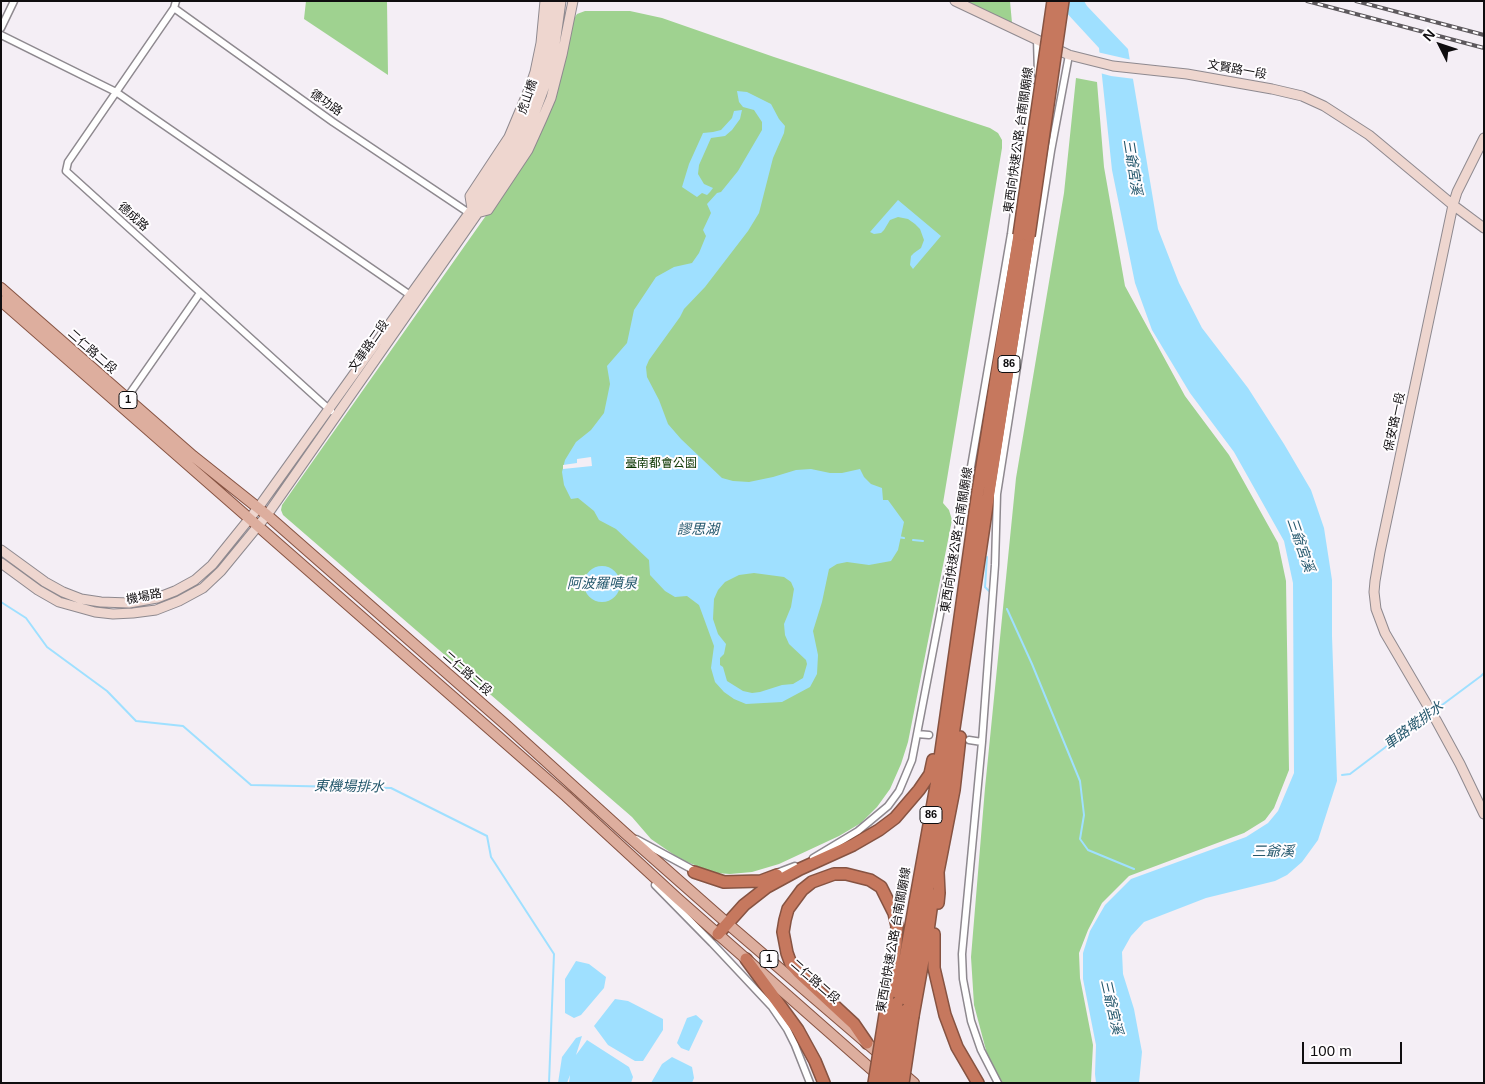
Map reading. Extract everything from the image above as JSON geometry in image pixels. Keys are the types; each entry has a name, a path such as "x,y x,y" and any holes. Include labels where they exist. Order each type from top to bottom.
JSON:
{"highway":[{"name":"東西向快速公路 台南關廟線","path":"1024,236 1053,1"},
{"name":"東西向快速公路 台南關廟線","path":"885,1083 945,789 960,691 983,492 1063,1"},
{"name":"東西向快速公路 台南關廟線","path":"894,1083 901,1006 936,786 958,626 976,541"},
{"path":"718,934 744,905 767,887 800,869 853,845 879,830 895,818 924,782 930,774 958,626"},
{"path":"874,1083 901,1006 938,872 954,790 964,705 960,691"},
{"path":"694,872 724,882 747,882 761,881 800,869"},
{"path":"938,872 939,893 933,940 934,968 945,1014 957,1047 978,1083"},
{"path":"867,1043 854,1024 798,972 791,964 787,953 783,932 787,914 795,898 812,882 834,874 846,874 870,880 881,887 894,913 897,926 896,944 901,1006 903,1083"},
{"path":"746,959 798,1030 815,1061 824,1083"}],"main road":[{"name":"二仁路二段","path":"1,288 126,399 262,511 506,725 728,924 914,1083"},
{"name":"二仁路二段","path":"1,301 566,796 885,1083"}],"street":[{"path":"1,28 14,1"},
{"path":"545,1 536,72 509,137 470,196 472,212 488,210 528,150 553,90 573,1"},
{"name":"虎山橋","path":"489,189 512,147 539,81 546,50 553,1"},
{"name":"虎山橋","path":"489,189 507,171 538,109 554,52 561,1"},
{"name":"文賢路一段","path":"955,1 1069,55 1113,66 1187,74 1302,96 1324,106 1369,134 1484,228"},
{"name":"德功路","path":"175,5 333,122 472,212"},
{"name":"德成路","path":"175,5 68,162 66,171 333,412"},
{"path":"1,36 116,92 410,295"},
{"path":"1024,236 1023,146 1038,75 1037,39"},
{"path":"626,834 660,851 694,872 738,878 765,876 789,869 841,842 874,819 888,806 899,791 912,760 956,538 983,492 1024,236 1051,151 1069,55"},
{"name":"保安路一段","path":"1484,138 1453,204 1374,586 1375,603 1381,624 1460,764 1484,814"},
{"name":"文華路二段","path":"333,412 410,295 489,189"},
{"name":"文華路二段","path":"262,511 472,212"},
{"path":"126,399 200,293"},
{"path":"983,492 996,544 982,742 962,954 963,979 972,1020 981,1050 998,1083"},
{"name":"機場路","path":"1,563 38,590 59,602 94,612 113,614 156,610 179,601 203,588 222,572 262,511"},
{"name":"機場路","path":"1,550 45,582 63,592 81,599 129,603 157,598 195,580 254,523"},
{"path":"917,734 929,735"},
{"path":"969,740 982,742"},
{"path":"566,796 569,804 650,880 772,1007 787,1029 810,1083"}],"green space":[{"path":"306,1 387,1 388,75 304,19"},
{"path":"966,1 1010,1 1012,23"},
{"name":"臺南都會公園","path":"585,11 630,11 662,18 990,128 998,133 1002,140 943,503 949,510 952,520 908,742 901,764 890,789 877,807 861,823 839,836 779,864 752,872 716,873 680,859 651,839 632,817 283,515 281,510 282,505 528,156 551,109 566,58 571,23 577,14"},
{"path":"1076,78 1097,82 1104,167 1125,286 1185,396 1229,455 1278,543 1286,581 1289,770 1274,808 1265,820 1244,833 1129,876 1102,903 1079,953 1080,978 1093,1045 1091,1083 1002,1083 987,1054 974,1005 971,957 985,788 1016,478 1064,193"}],"water":[{"name":"三爺溪","path":"1059,1 1084,1 1128,49 1158,229 1179,283 1202,328 1248,388 1311,490 1324,528 1332,580 1337,781 1318,840 1302,862 1287,875 1275,881 1206,898 1144,922 1131,936 1122,952 1123,974 1134,1009 1142,1052 1139,1083 1096,1083 1096,1045 1083,979 1083,953 1090,931 1105,905 1131,879 1246,837 1268,823 1278,811 1294,773 1293,583 1284,541 1234,452 1190,393 1152,330 1135,283 1112,170 1099,48 1063,9"},
{"name":"謬思湖","path":"737,91 747,92 771,104 785,126 784,133 773,158 759,213 748,231 705,287 684,309 649,360 646,367 647,377 659,400 668,424 722,478 749,482 796,470 811,469 830,473 842,473 860,469 864,477 871,484 882,488 883,500 888,500 904,522 898,550 891,561 869,565 847,562 837,564 829,569 813,631 818,655 817,674 810,687 782,702 746,704 724,692 715,682 711,668 714,646 699,605 687,596 675,597 665,591 650,575 649,560 616,529 599,520 594,511 578,498 571,499 564,485 562,472 565,460 576,442 591,430 604,413 610,384 607,366 627,343 634,310 656,277 674,267 692,263 699,253 706,236 703,230 711,213 707,204 717,193 721,192 738,171 762,130 762,122 754,110 743,107 739,102","holes":["754,573 784,577 791,582 794,589 791,607 784,624 785,635 789,644 806,660 807,664 803,678 793,684 782,685 760,692 743,691 727,681 723,667 720,665 720,658 724,654 726,644 718,634 713,619 714,599 718,590 725,582 739,575"]},
{"path":"742,110 740,119 732,130 725,136 711,138 699,165 698,174 704,184 713,188 707,195 702,193 697,197 682,187 689,164 703,133 721,130 732,118 734,111"},
{"path":"898,200 941,236 913,269 910,265 911,256 921,248 924,240 920,229 915,224 908,219 898,217 890,220 881,233 874,234 870,232"},
{"name":"阿波羅噴泉","path":"602,566 609,567 615,571 619,577 619,591 615,597 609,601 602,602 595,601 589,597 585,591 584,584 585,577 589,571 595,567"},
{"path":"576,961 589,964 606,977 604,988 581,1015 574,1018 565,1013 565,979"},
{"path":"615,999 628,1001 663,1019 663,1030 643,1061 635,1061 608,1045 594,1026"},
{"path":"696,1015 703,1021 689,1051 681,1048 677,1043 687,1018"},
{"path":"582,1036 576,1055 587,1040 629,1067 633,1077 631,1083 569,1083 570,1075 567,1083 558,1083 562,1057 576,1038"},
{"path":"672,1057 692,1067 694,1078 692,1083 651,1083 662,1064"}],"pier":[{"path":"1097,52 1132,60 1135,79 1100,73"},
{"path":"591,457 592,466 563,469 563,465 577,463 577,459"}],"waterway":[{"path":"898,537 904,538"},
{"path":"913,540 923,541"},
{"path":"987,557 985,587 989,591"},
{"name":"東機場排水","path":"1,602 26,618 47,647 107,691 136,721 183,726 251,785 391,788 487,836 491,857 554,954 549,1083"},
{"path":"1007,609 1032,664 1080,781 1084,815 1080,839 1088,850 1134,869"},
{"name":"車路墘排水","path":"1434,711 1484,673"},
{"name":"車路墘排水","path":"1342,775 1350,774 1428,715"}],"railway":[{"path":"1307,1 1484,48"},
{"path":"1356,1 1484,35"}],"water label":[{"name":"三爺宮溪","path":"1132,167"},
{"name":"三爺宮溪","path":"1300,545"},
{"name":"三爺宮溪","path":"1111,1007"}]}
